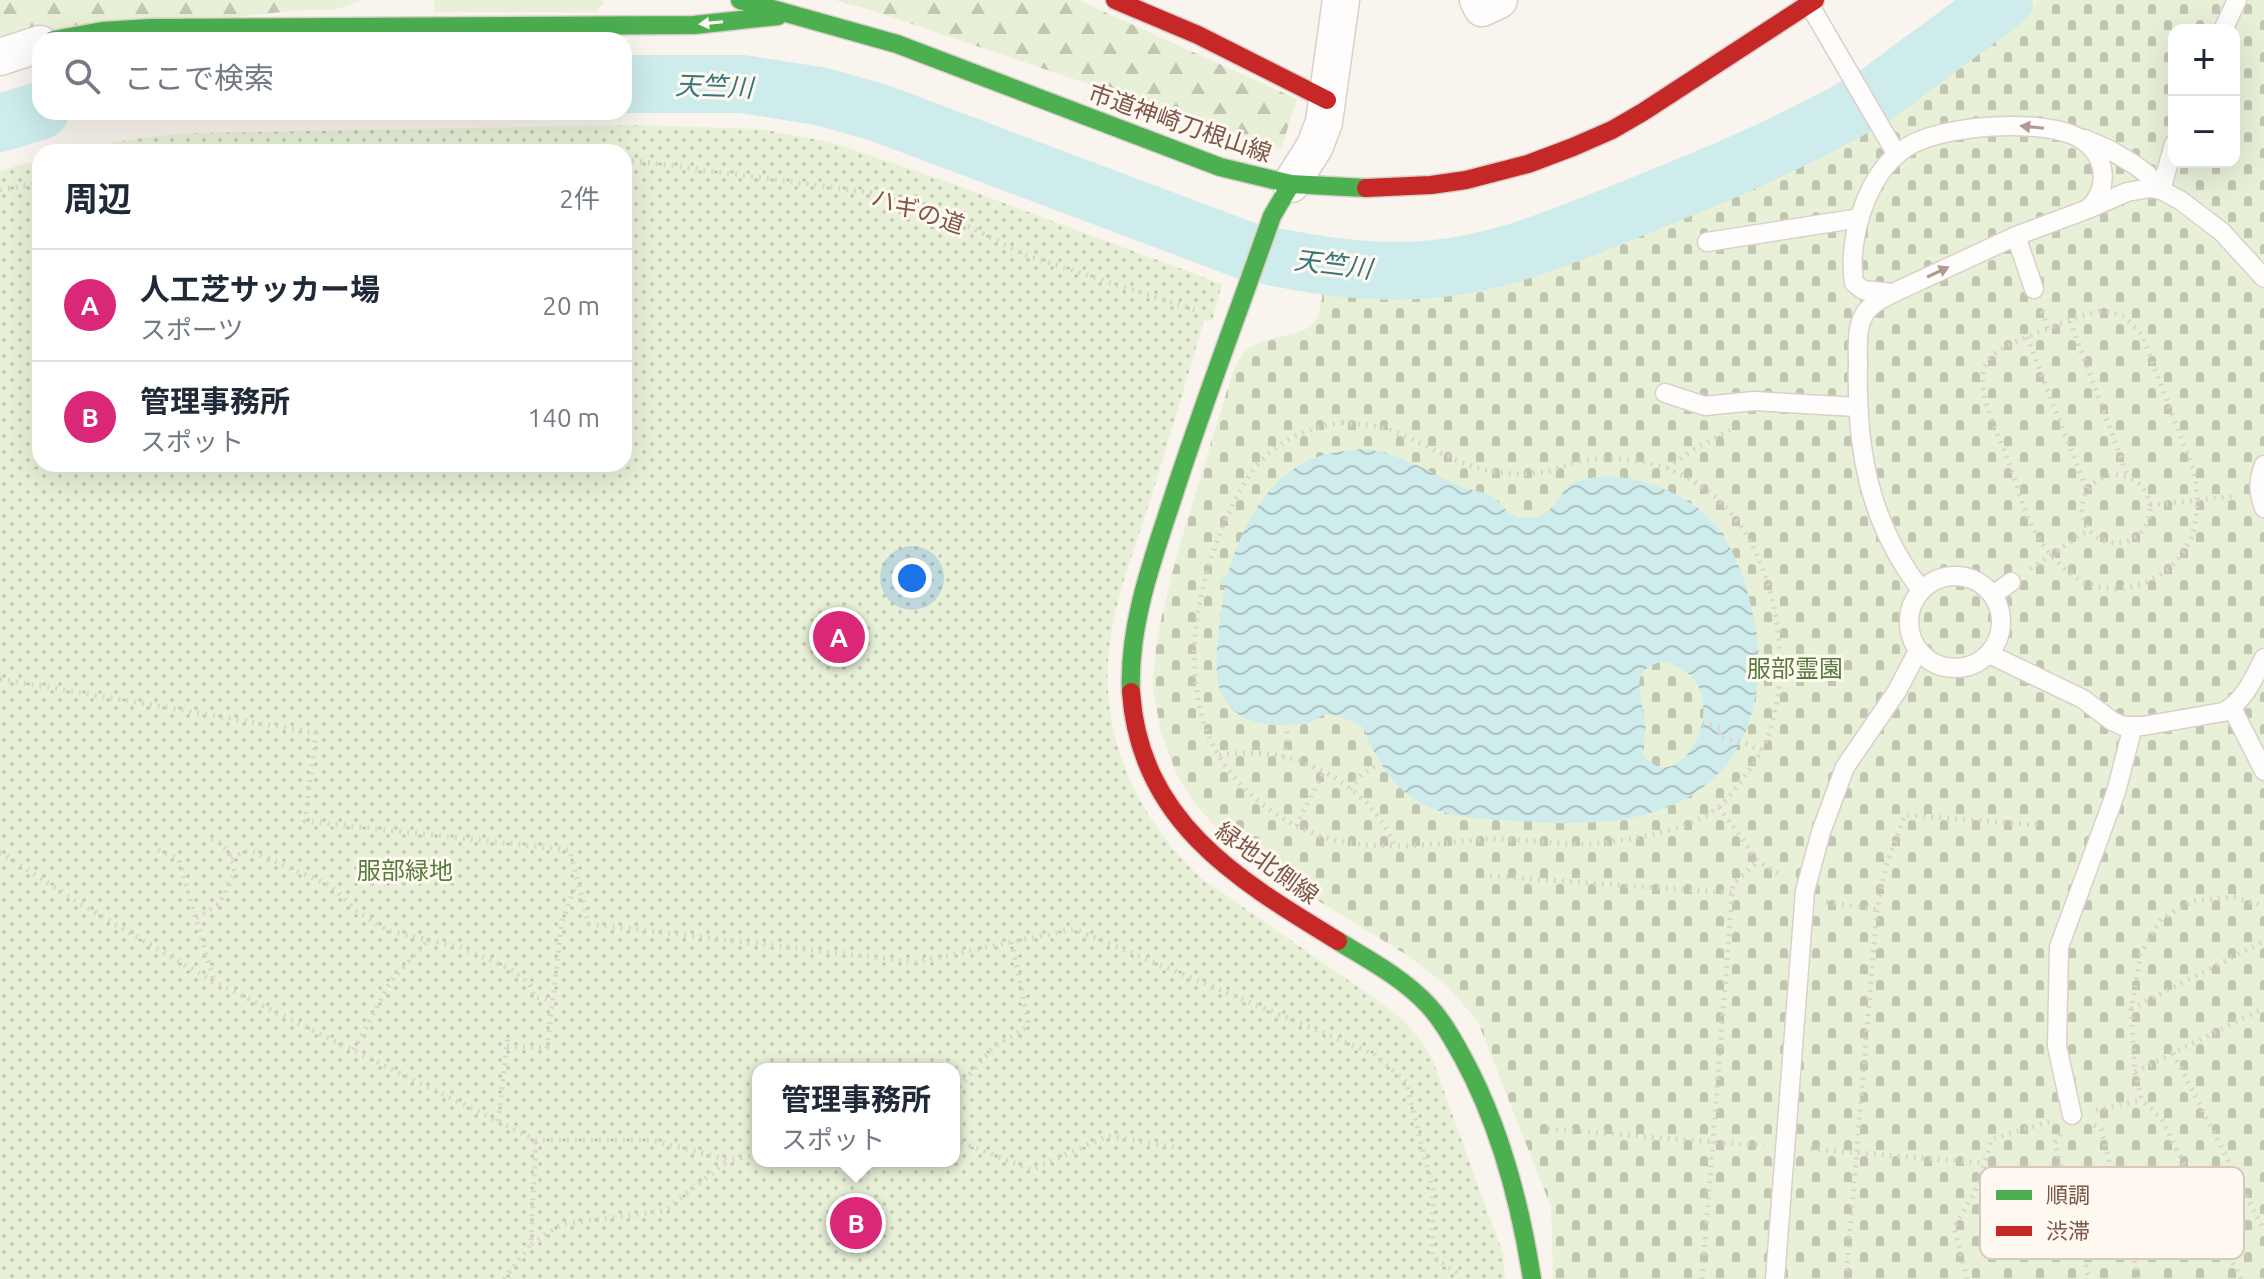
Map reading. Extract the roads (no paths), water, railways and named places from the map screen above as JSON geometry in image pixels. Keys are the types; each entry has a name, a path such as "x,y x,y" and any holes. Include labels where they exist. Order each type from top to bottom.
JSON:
{"street":[{"path":"355,27 380,15 392,0"},
{"name":"市道神崎刀根山線","path":"740,0 947,61 1211,164 1291,184 1357,189 1466,180 1528,164 1599,136 1629,120 1812,2"},
{"path":"1115,0 1198,35 1327,100"},
{"path":"1291,184 1320,136 1341,0"},
{"path":"1478,0 1482,8 1499,0"},
{"path":"97,32 150,28 694,25 788,15"},
{"path":"0,57 32,47"},
{"name":"緑地北側線","path":"1291,184 1272,216 1188,450 1138,614 1132,656 1134,719 1154,784 1194,840 1252,887 1398,980 1421,998 1438,1017 1481,1092 1511,1172 1525,1228 1532,1279"}],"lane":[{"path":"2226,24 2237,0"},
{"path":"1812,2 1840,58 1897,155"},
{"path":"1859,335 1852,269 1854,236 1877,180 1897,155 1921,141 1978,127 2043,128 2110,150 2147,174 2161,190"},
{"path":"2075,136 2090,148 2102,169 2102,192 2088,209"},
{"path":"2161,190 2168,165"},
{"path":"1921,590 1899,559 1881,524 1866,474 1857,407 1860,322 1868,309 1893,293 2016,236 2127,192 2150,188 2180,200 2222,232 2264,278"},
{"path":"1707,242 1860,218"},
{"path":"2016,236 2034,289"},
{"path":"1854,283 1863,290 1893,293"},
{"path":"1665,393 1705,406 1754,401 1857,407"},
{"path":"2255,499 2264,465"},
{"path":"1965,576 1976,580 1993,595 1999,607 2001,632 1989,654 1976,663 1953,668 1930,661 1918,651 1908,626 1913,601 1921,590 1941,578 1965,576"},
{"path":"1993,595 2011,582"},
{"path":"1775,1279 1805,891 1821,832 1845,767 1897,691 1918,651"},
{"path":"1989,654 2083,699 2116,724 2133,726 2200,717 2232,708 2247,690 2264,658"},
{"path":"2232,708 2264,771"},
{"path":"2072,1115 2057,1046 2059,947 2116,792 2133,726"}],"water":[{"path":"1360,449 1399,458 1460,486 1488,495 1520,518 1533,518 1545,513 1567,486 1589,478 1610,476 1658,486 1688,501 1711,520 1739,566 1754,619 1759,659 1755,699 1748,725 1733,755 1713,779 1689,797 1661,810 1631,818 1568,823 1468,817 1437,810 1406,793 1387,773 1364,730 1355,723 1327,715 1308,723 1272,725 1255,722 1231,708 1221,693 1217,670 1225,586 1220,584 1221,577 1227,577 1240,540 1258,506 1283,477 1317,457","holes":["1663,662 1691,676 1701,692 1703,711 1700,730 1692,747 1682,760 1669,767 1655,765 1643,754 1645,725 1639,685 1645,670"]}],"waterway":[{"name":"天竺川","path":"632,84 742,84 819,96 877,112 1247,251 1340,268 1410,271 1458,266 1528,248 1745,162 1873,96 2004,0"},
{"name":"天竺川","path":"0,123 32,113"}],"place":[{"name":"人工芝サッカー場","path":"839,637"},
{"name":"管理事務所","path":"856,1223"}],"park label":[{"name":"服部霊園","path":"1795,668"},
{"name":"服部緑地","path":"405,870"}]}
